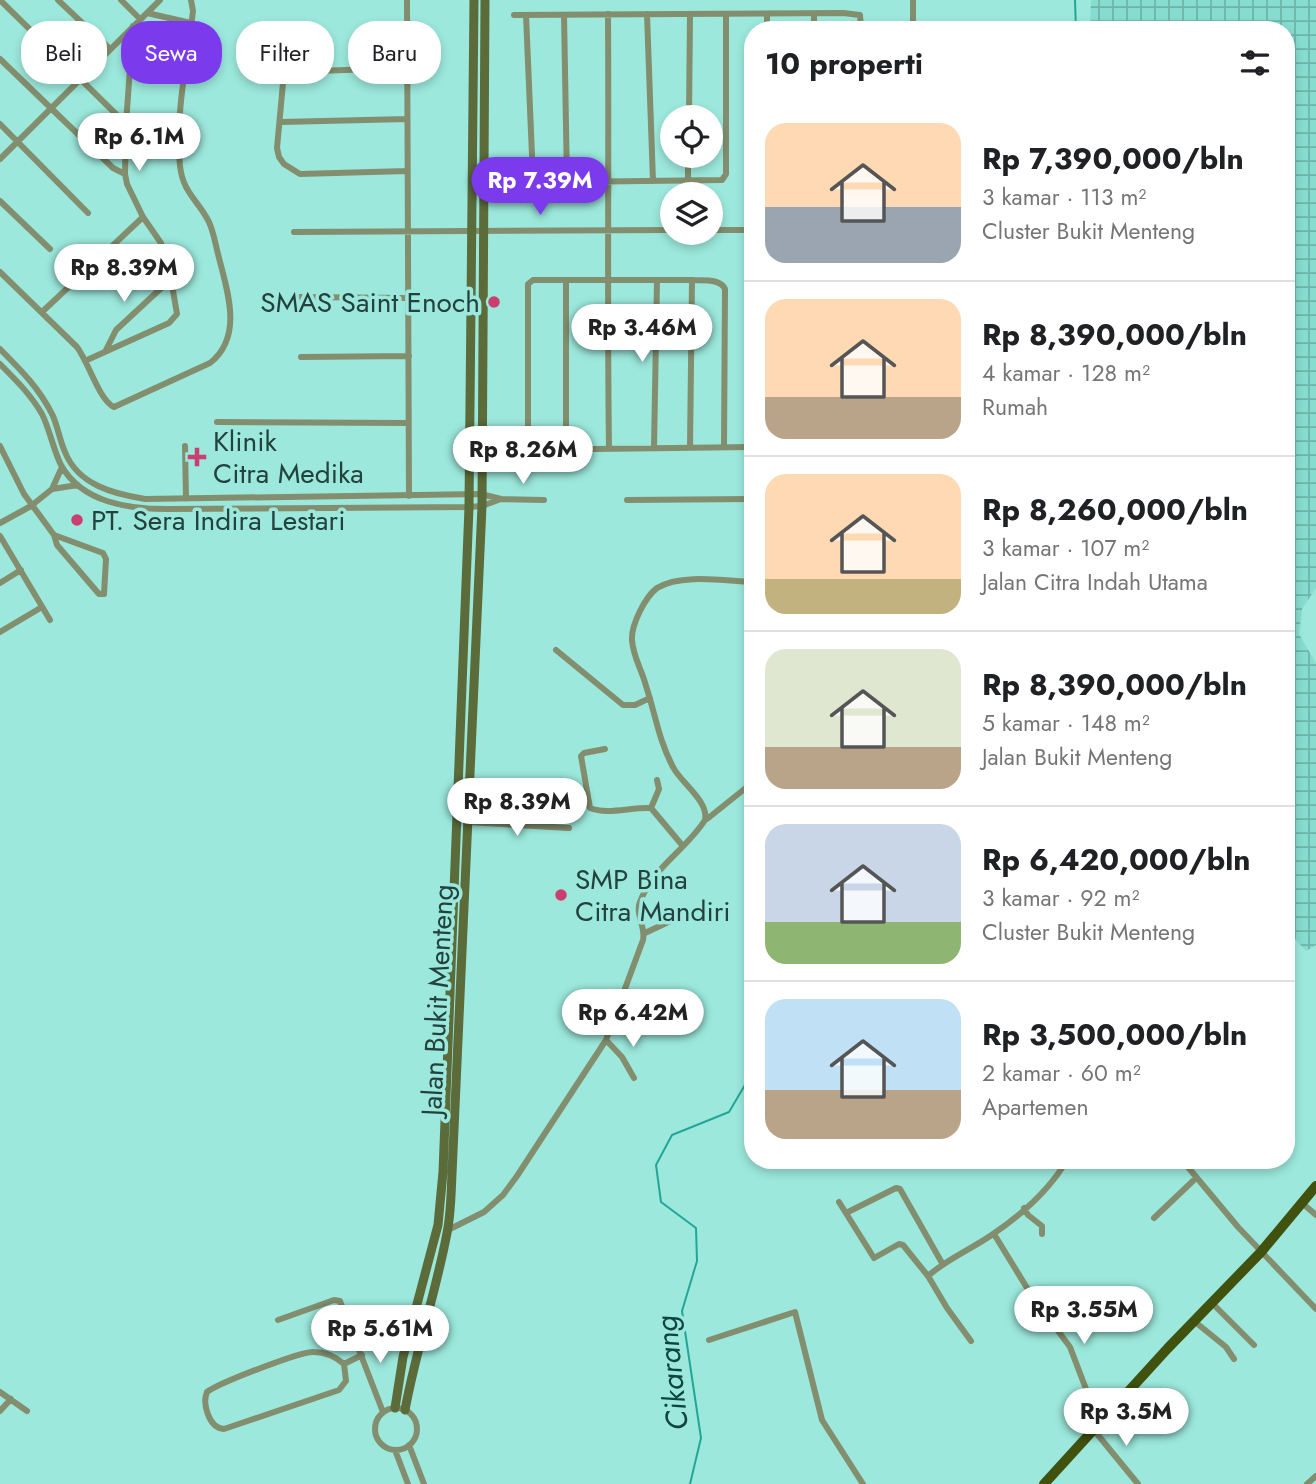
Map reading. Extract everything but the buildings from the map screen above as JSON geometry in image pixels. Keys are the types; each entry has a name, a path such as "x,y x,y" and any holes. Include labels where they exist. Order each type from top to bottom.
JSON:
{"main road":[{"path":"1044,1484 1211,1302 1261,1252 1316,1186"}],"street":[{"path":"0,0 21,21"},
{"path":"58,0 110,49"},
{"path":"121,0 140,19 160,0"},
{"path":"191,0 191,21"},
{"path":"408,0 408,21"},
{"name":"Jalan Bukit Menteng","path":"395,1408 403,1357 438,1225 443,1172 469,507 474,0"},
{"name":"Jalan Bukit Menteng","path":"409,1446 415,1438 416,1424 405,1410 414,1362 433,1297 448,1230 482,506 485,0"},
{"path":"913,0 913,21"},
{"path":"147,13 182,21"},
{"path":"514,15 858,13 860,21"},
{"path":"608,14 609,449"},
{"path":"647,14 653,181"},
{"path":"688,105 690,14"},
{"path":"526,15 531,176 536,181 688,182 722,180 726,174 726,14"},
{"path":"767,14 767,21"},
{"path":"814,14 814,21"},
{"path":"564,15 567,182"},
{"path":"107,52 121,38"},
{"path":"0,59 113,168 125,174"},
{"path":"348,70 284,72 277,148 279,157 296,172 407,171"},
{"path":"0,159 75,84"},
{"path":"85,84 125,124"},
{"path":"87,360 169,324 176,318 178,310 161,243 142,217 127,184 125,124 129,84"},
{"path":"0,272 87,360 104,400 114,407 210,363 220,355 228,341 230,308 210,224 185,190 180,169 178,139 184,84"},
{"path":"408,84 409,496"},
{"path":"281,122 407,119"},
{"path":"0,124 88,213"},
{"path":"688,168 688,182"},
{"path":"0,201 50,249"},
{"path":"42,313 142,217"},
{"path":"294,232 660,230"},
{"path":"723,230 744,230"},
{"path":"106,350 116,330 171,279"},
{"path":"566,279 566,449"},
{"path":"528,450 528,284 533,280 566,279 692,280 723,284 724,447"},
{"path":"654,448 657,280"},
{"path":"690,448 692,280"},
{"path":"300,297 408,298"},
{"path":"0,349 40,393 54,418 66,455 74,468 85,479 115,494 145,499 481,494 501,499 544,500"},
{"path":"301,357 409,356"},
{"path":"0,364 24,388 43,416 62,467 78,485 106,502 144,509 469,507 482,506 501,499"},
{"path":"217,422 408,423"},
{"path":"0,446 31,506 54,535 57,545 99,594 104,594 106,559 103,553 54,535"},
{"path":"185,446 186,499"},
{"path":"517,450 744,447"},
{"path":"0,523 31,506 52,489 62,467"},
{"path":"52,489 78,485"},
{"path":"627,500 744,499"},
{"path":"0,536 50,621"},
{"path":"0,583 21,570"},
{"path":"705,820 705,809 674,769 658,734 632,638 636,621 656,589 668,583 695,579 744,582"},
{"path":"0,632 42,607"},
{"path":"556,650 624,705 635,705 650,698"},
{"path":"605,749 584,753 582,756 590,808 603,811 651,808 682,845"},
{"path":"651,808 659,789 657,780"},
{"path":"448,1230 479,1215 503,1195 606,1040 645,933 639,904 660,868 705,820 744,789"},
{"path":"467,822 569,828"},
{"path":"645,933 692,911"},
{"path":"606,1040 622,1058 634,1078"},
{"path":"928,1276 942,1263 994,1234 1062,1169"},
{"path":"1189,1169 1261,1252 1316,1309"},
{"path":"1154,1218 1196,1178"},
{"path":"846,1213 896,1188 900,1189 942,1263"},
{"path":"839,1202 874,1258 903,1244 928,1276 971,1341"},
{"path":"1302,1203 1316,1215"},
{"path":"1024,1208 1028,1215 1042,1226 1042,1234"},
{"path":"994,1234 1032,1296 1070,1347 1082,1383 1105,1416"},
{"path":"278,1320 338,1300 342,1303 383,1412"},
{"path":"1211,1302 1254,1345"},
{"path":"709,1340 795,1312 822,1420 863,1484"},
{"path":"1194,1321 1226,1347 1234,1359"},
{"path":"311,1351 333,1356 344,1364 346,1381 339,1391 224,1429 213,1425 204,1401 206,1392 223,1382 311,1351"},
{"path":"344,1364 362,1355"},
{"path":"0,1392 27,1411"},
{"path":"0,1411 11,1399"},
{"path":"405,1410 395,1408 383,1412 375,1424 377,1438 386,1448 395,1450 409,1446 424,1484"},
{"path":"1093,1429 1138,1484"},
{"path":"395,1450 408,1484"},
{"path":"1307,1484 1316,1476"}],"shaded area":[{"path":"1091,0 1316,0 1316,588 1302,609 1299,634 1316,663 1316,945 1306,951 1295,939 1295,21 1090,21"}],"waterway":[{"name":"Cikarang","path":"1075,0 1076,21"},
{"name":"Cikarang","path":"690,1484 701,1438 682,1311 697,1261 696,1228 661,1202 656,1165 672,1135 729,1112 744,1087"}],"place":[{"name":"SMAS Saint Enoch","path":"494,302"},
{"name":"Klinik Citra Medika","path":"197,457"},
{"name":"PT. Sera Indira Lestari","path":"77,520"},
{"name":"SMP Bina Citra Mandiri","path":"561,895"}]}
